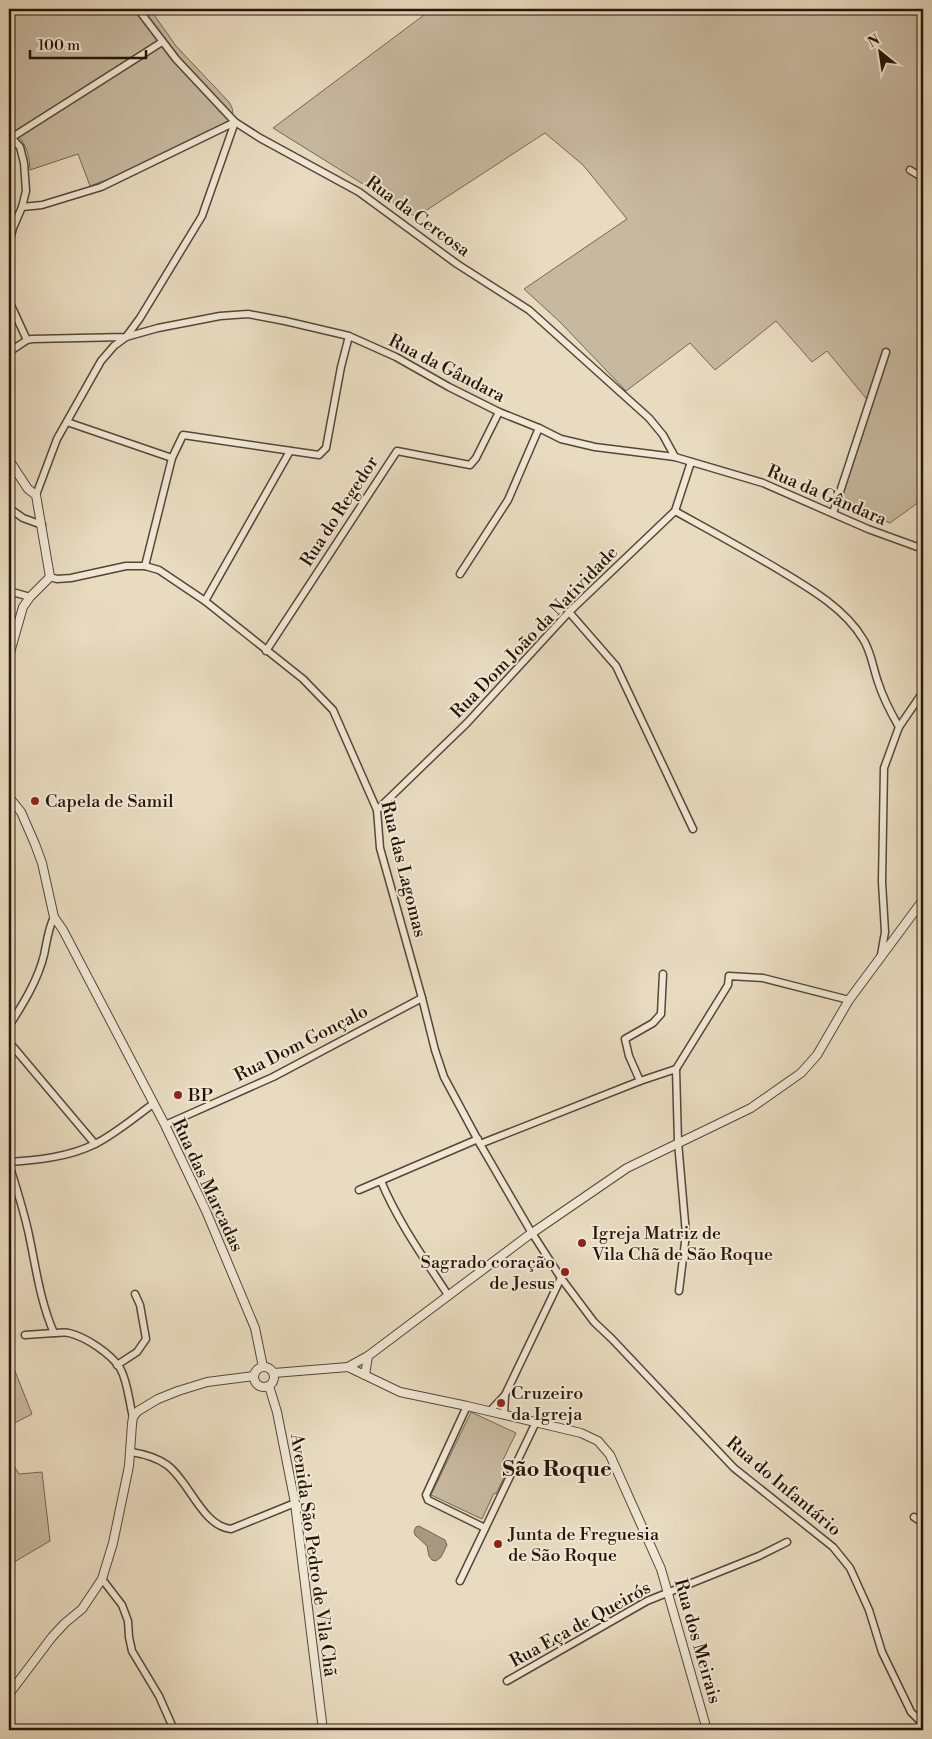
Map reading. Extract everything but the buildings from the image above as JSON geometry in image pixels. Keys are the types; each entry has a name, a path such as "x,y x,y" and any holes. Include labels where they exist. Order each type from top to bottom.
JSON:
{"street":[{"name":"Rua da Cercosa","path":"138,9 162,42 235,122 260,138 359,192 457,264 529,310 649,418 663,435 675,457"},
{"path":"9,244 26,191 24,162 20,147 10,136 162,42"},
{"path":"22,208 42,205 101,187 235,122"},
{"path":"9,352 27,340 126,337 140,318 202,216 235,122"},
{"path":"910,170 923,178"},
{"path":"9,301 27,340"},
{"name":"Rua da Gândara","path":"36,496 52,448 86,385 101,361 114,346 126,337 188,322 248,314 349,336 396,357 499,412 561,439 595,447 675,457 763,483 868,529 923,549"},
{"path":"145,566 172,458 183,435 319,455 326,448 341,367 349,336"},
{"path":"832,513 886,352"},
{"name":"Rua do Regedor","path":"266,651 397,451 470,465 476,458 499,412"},
{"path":"67,422 172,458"},
{"path":"460,574 508,500 539,428"},
{"path":"204,601 290,451"},
{"path":"9,460 28,489 36,496 50,577 30,597 24,607 9,656"},
{"name":"Rua Dom João da Natividade","path":"377,810 468,723 569,612 674,512 691,462"},
{"path":"9,508 22,518 42,525"},
{"path":"674,512 761,559 806,586 856,628 865,642 878,683 889,710 899,727"},
{"name":"Rua das Lagomas","path":"50,577 57,579 71,578 126,566 145,566 159,570 204,601 303,679 333,710 377,810 380,848 444,1078 532,1233"},
{"path":"9,591 30,597"},
{"path":"569,612 616,666 693,829"},
{"path":"881,955 885,932 882,882 884,768 899,727 923,692"},
{"name":"Rua das Marcadas","path":"9,797 21,812 36,844 54,917 63,930 165,1125 206,1211 255,1328 263,1367"},
{"path":"274,1374 348,1367 368,1356 532,1233 626,1168 751,1108 801,1073 818,1055 849,1000 923,900"},
{"path":"9,1026 11,1018 34,981 44,956 48,929 54,917"},
{"path":"640,1081 629,1056 625,1039 653,1023 661,1014 664,974"},
{"path":"679,1291 686,1234 678,1142 676,1069 728,985 729,976 763,978 849,1000"},
{"name":"Rua Dom Gonçalo","path":"165,1125 273,1077 422,998"},
{"path":"9,1042 95,1144"},
{"path":"359,1190 479,1142 676,1069"},
{"path":"54,1333 47,1318 39,1290 29,1236 9,1163 66,1154 95,1144 153,1104"},
{"path":"381,1181 402,1225 448,1295"},
{"name":"Rua do Infantário","path":"532,1233 561,1278 594,1322 734,1468 833,1546 850,1568 869,1610 882,1652 911,1712 923,1724"},
{"path":"497,1413 561,1278"},
{"path":"117,1365 137,1352 146,1339 140,1305 135,1294"},
{"path":"9,1694 52,1637 82,1609 102,1579 112,1543 131,1452 133,1417 123,1377 117,1365 102,1349 81,1337 68,1333 25,1335"},
{"path":"365,1375 368,1356"},
{"path":"263,1367 270,1368 274,1374 274,1379 269,1386 259,1386 255,1382 254,1376 258,1369 263,1367"},
{"name":"Rua dos Meirais","path":"348,1367 400,1392 582,1433 598,1441 610,1455 662,1569 707,1730"},
{"path":"133,1417 143,1406 178,1391 207,1382 254,1376"},
{"name":"Avenida São Pedro de Vila Chã","path":"269,1386 278,1412 295,1503 323,1730"},
{"path":"497,1413 504,1395"},
{"path":"467,1406 426,1495 428,1500 485,1528"},
{"path":"460,1581 536,1422"},
{"path":"131,1452 151,1456 168,1466 181,1479 210,1520 222,1528 231,1529 295,1503"},
{"path":"914,1517 923,1523"},
{"name":"Rua Eça de Queirós","path":"507,1681 647,1601 759,1556 787,1542"},
{"path":"102,1579 122,1605 128,1621 132,1651 138,1664 159,1696 174,1730"}],"shaded area":[{"path":"9,9 150,9 176,46 229,102 233,112 231,120 229,123 114,177 90,186 78,154 30,170 25,146 9,126"},
{"path":"432,9 923,9 923,499 890,523 840,502 873,403 870,403 827,351 812,362 776,321 715,370 690,343 626,391 560,322 524,289 627,219 583,165 545,133 416,217 273,128"},
{"path":"9,1356 32,1414 9,1426"},
{"path":"471,1412 516,1433 502,1462 510,1465 482,1519 431,1495"},
{"path":"9,1458 19,1474 42,1472 50,1541 9,1565"},
{"path":"419,1526 445,1540 447,1545 441,1557 436,1561 432,1560 427,1546 415,1535 414,1531"}],"place":[{"name":"Capela de Samil","path":"35,801"},
{"name":"BP","path":"178,1095"},
{"name":"Igreja Matriz de Vila Chã de São Roque","path":"582,1243"},
{"name":"Sagrado coração de Jesus","path":"565,1272"},
{"name":"Cruzeiro da Igreja","path":"501,1403"},
{"name":"Junta de Freguesia de São Roque","path":"498,1544"}],"district":[{"name":"São Roque","path":"557,1468"}]}
